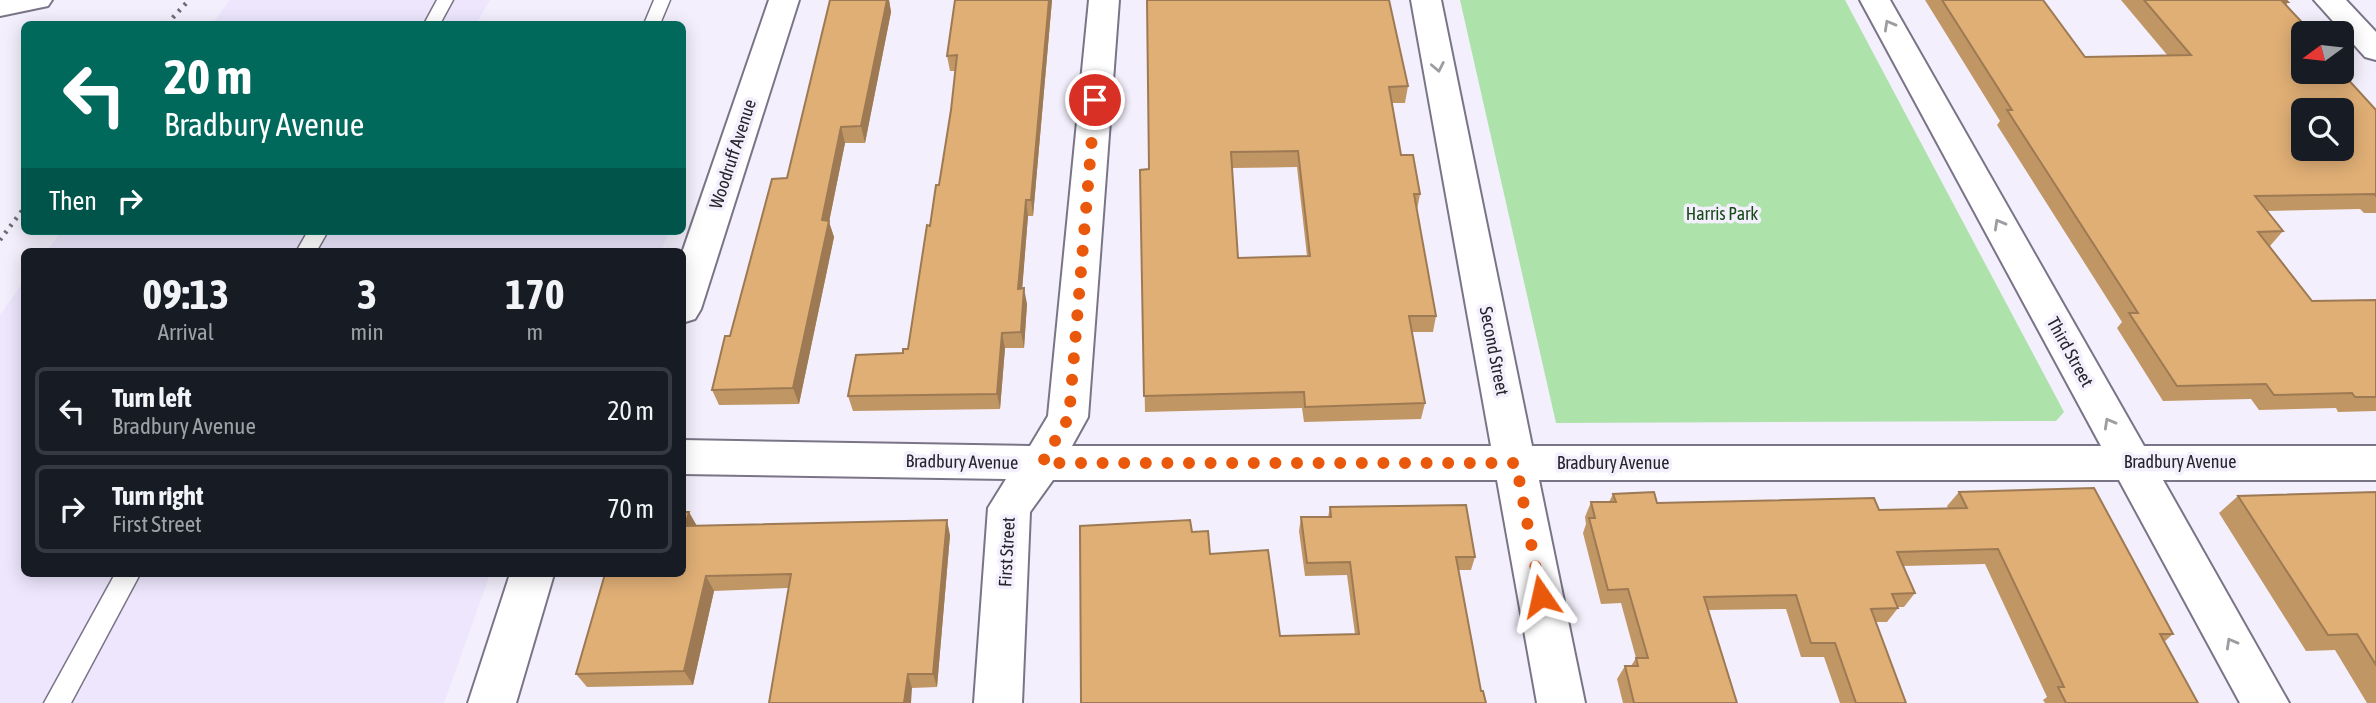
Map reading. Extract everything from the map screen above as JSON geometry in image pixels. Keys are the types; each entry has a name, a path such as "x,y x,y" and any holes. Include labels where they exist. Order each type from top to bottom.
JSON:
{"street":[{"name":"Woodruff Avenue","path":"686,297 784,0"},
{"name":"First Street","path":"998,703 1009,508 1042,463 1069,417 1104,0"},
{"name":"Second Street","path":"1426,0 1561,703"},
{"name":"Third Street","path":"1875,0 2264,703"},
{"path":"2329,0 2376,50"},
{"name":"Bradbury Avenue","path":"686,457 1042,463 2376,463"},
{"path":"492,703 531,577"}],"lane":[{"path":"434,21 445,0"},
{"path":"653,21 662,0"},
{"path":"57,703 126,577"}],"shaded area":[{"path":"230,0 490,0 478,21 214,21"},
{"path":"58,235 667,235 663,248 49,248"},
{"path":"21,285 21,577 489,577 444,703 0,703 0,315"}],"green space":[{"name":"Harris Park","path":"1460,0 1845,0 2064,412 2056,421 1556,423"}],"building":[{"path":"830,0 887,0 861,126 841,127 822,220 829,221 793,388 712,390 725,336 730,336 772,179 787,178"},
{"path":"955,0 1049,0 1031,200 1026,200 1018,289 1024,288 1021,332 1002,333 997,394 848,396 856,355 903,353 903,349 908,349 927,225 930,226 936,185 939,185 951,110 957,55 947,56"},
{"path":"1147,0 1389,0 1408,86 1389,87 1401,155 1413,155 1420,194 1414,194 1436,316 1409,316 1425,403 1305,407 1304,392 1144,396 1140,170 1149,169","holes":["1298,151 1310,256 1238,258 1231,152"]},
{"path":"1942,0 2043,0 2085,57 2191,55 2144,0 2286,0 2288,2 2283,2 2301,21 2291,21 2291,84 2352,84 2376,110 2376,196 2255,196 2283,231 2258,232 2312,301 2376,300 2376,397 2355,397 2352,393 2274,395 2266,384 2177,386 2129,313 2138,313 2007,110 2012,110"},
{"path":"2094,488 2173,634 2160,634 2198,703 2066,703 2058,687 2064,687 1998,549 1897,552 1915,593 1892,594 1898,608 1871,609 1906,703 1856,703 1835,643 1811,643 1796,595 1704,597 1737,703 1634,703 1625,666 1638,666 1636,658 1648,658 1628,589 1608,590 1589,518 1595,518 1591,502 1616,502 1613,494 1654,492 1657,503 1874,498 1879,510 1967,508 1959,492"},
{"path":"2376,492 2376,665 2357,634 2328,635 2238,496"},
{"path":"1466,505 1475,557 1456,557 1481,691 1486,703 1081,703 1080,526 1190,520 1192,532 1208,531 1210,554 1268,550 1280,636 1359,634 1350,562 1307,563 1301,517 1331,517 1330,507"},
{"path":"947,520 933,674 908,674 904,703 769,703 791,574 706,576 684,671 576,674 604,577 686,577 686,526"}],"railway":[{"path":"170,21 189,0"},
{"path":"0,240 21,212"}],"route":[{"path":"1095,100 1069,417 1042,463 1516,463 1541,596"}]}
